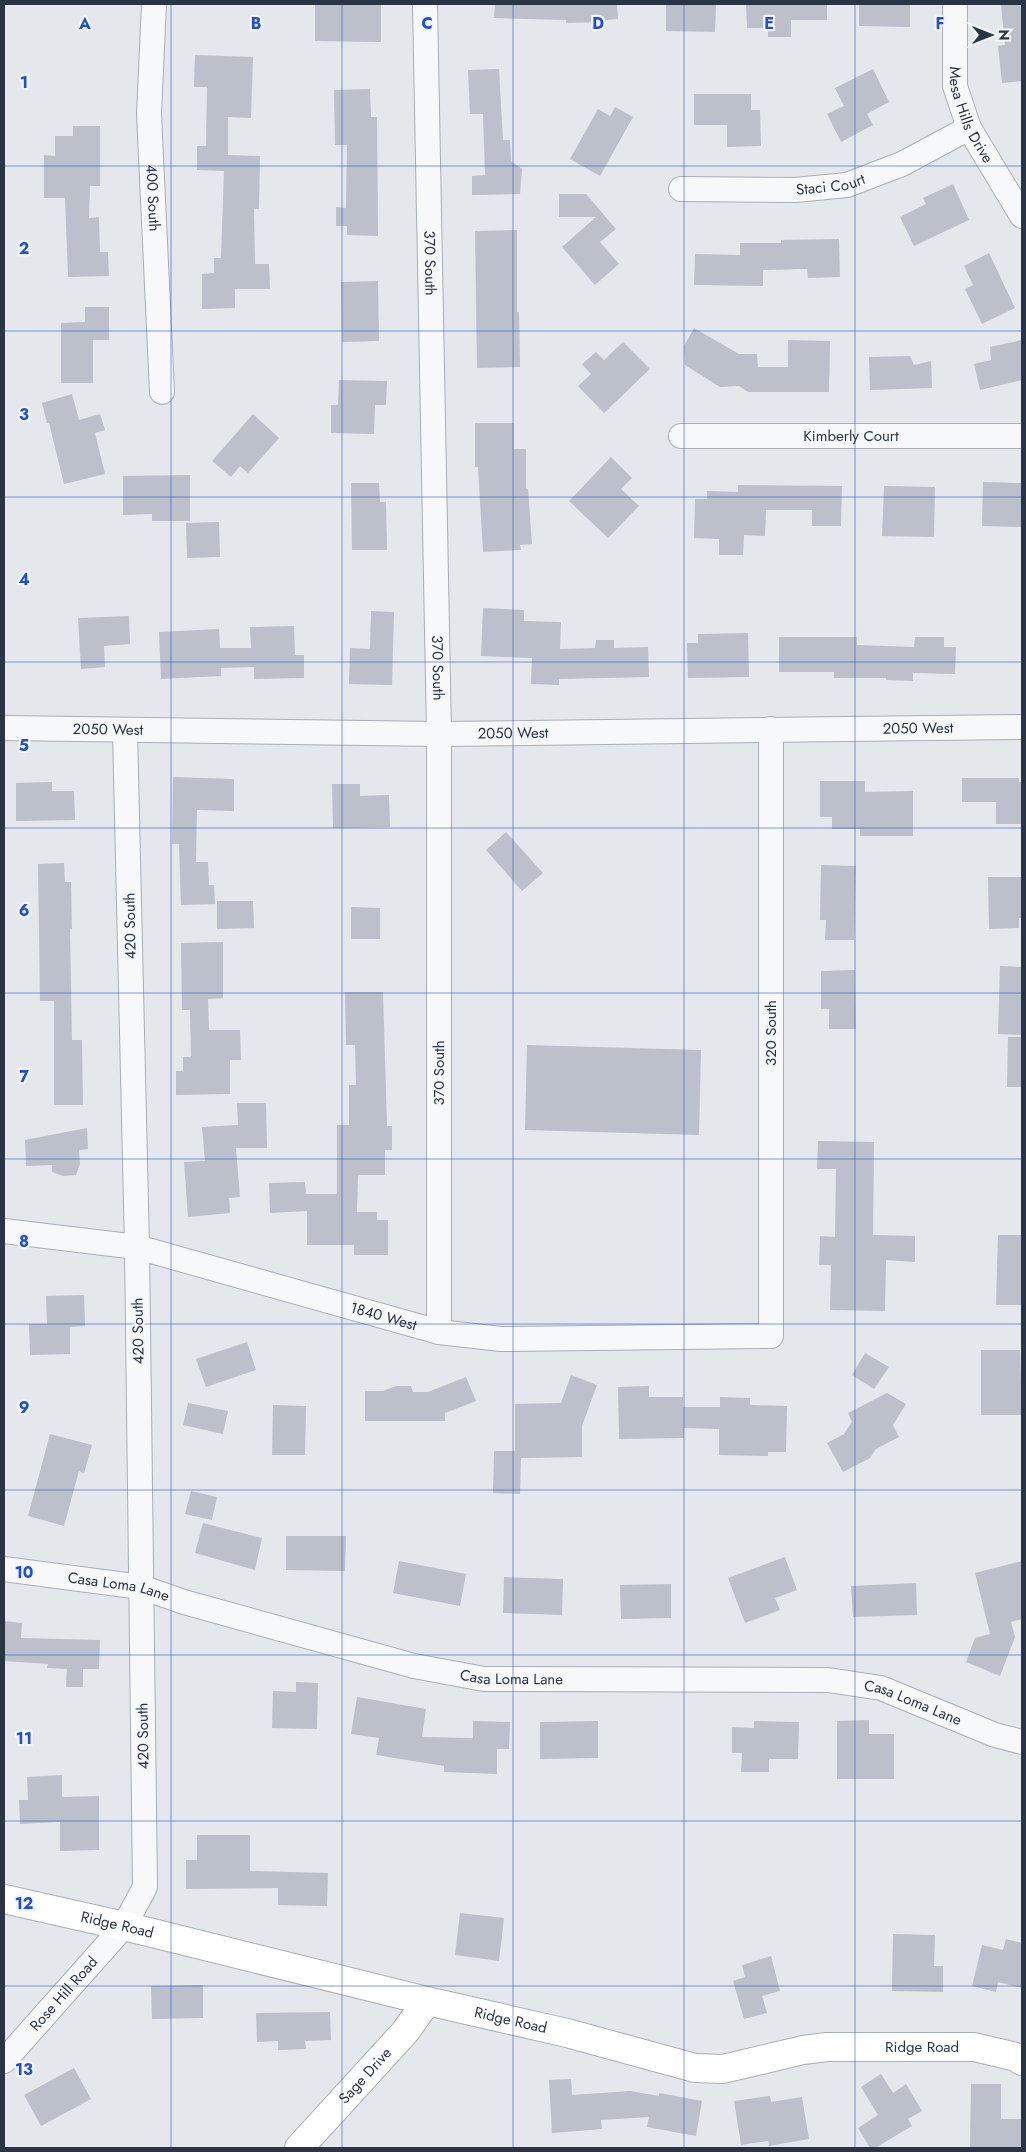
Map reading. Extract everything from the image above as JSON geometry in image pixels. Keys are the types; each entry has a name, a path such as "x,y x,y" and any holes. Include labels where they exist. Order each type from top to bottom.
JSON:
{"street":[{"name":"400 South","path":"154,4 149,114 162,392"},
{"name":"370 South","path":"425,4 439,734 439,1332"},
{"name":"Mesa Hills Drive","path":"955,4 956,86 969,128 1022,216"},
{"name":"Staci Court","path":"681,189 795,190 847,185 902,164 969,128"},
{"name":"Kimberly Court","path":"681,436 1022,436"},
{"name":"2050 West","path":"4,728 439,734 1022,727"},
{"name":"320 South","path":"771,729 771,1336"},
{"name":"420 South","path":"124,1926 145,1887 137,1247 125,731"},
{"name":"1840 West","path":"4,1231 137,1247 439,1332 502,1339 771,1336"},
{"name":"Casa Loma Lane","path":"4,1569 141,1587 184,1602 414,1666 475,1678 828,1680 881,1688 995,1735 1022,1742"},
{"name":"Ridge Road","path":"4,1899 124,1926 567,2034 695,2068 723,2069 803,2050 827,2047 974,2048 1022,2060"},
{"name":"Rose Hill Road","path":"4,2061 124,1926"},
{"name":"Sage Drive","path":"300,2148 405,2032 427,2001"}],"building":[{"path":"315,4 381,4 381,42 315,41"},
{"path":"495,4 617,4 618,19 606,20 606,22 566,23 566,20 494,18"},
{"path":"666,4 716,4 715,32 666,31"},
{"path":"746,4 827,4 827,20 791,20 791,37 768,37 768,28 747,28"},
{"path":"859,4 910,4 910,27 859,26"},
{"path":"1001,4 1022,4 1022,81 1002,83 998,46 1005,45"},
{"path":"195,55 253,57 251,118 228,117 228,155 260,156 259,209 254,209 255,264 269,264 270,289 235,289 235,308 202,309 202,274 214,273 214,258 221,258 224,171 197,170 197,146 206,146 207,87 194,87"},
{"path":"499,69 503,140 510,140 511,161 522,169 520,194 472,195 472,176 485,175 483,114 470,114 468,70"},
{"path":"873,69 889,102 867,114 873,125 841,142 827,114 844,106 835,88"},
{"path":"370,89 371,117 377,117 378,236 347,235 347,226 336,226 336,207 346,208 347,145 335,145 334,90"},
{"path":"694,94 751,94 751,110 760,110 761,146 727,147 727,125 694,125"},
{"path":"615,107 633,117 600,176 570,159 598,109 610,116"},
{"path":"73,126 100,126 100,186 90,186 89,218 99,217 100,252 108,252 109,276 68,277 65,198 44,198 44,155 55,156 55,136 73,136"},
{"path":"953,184 969,220 914,246 900,217 926,204 923,198"},
{"path":"559,194 586,194 616,229 600,242 619,264 595,285 562,247 596,217 559,217"},
{"path":"517,230 517,312 519,312 520,367 477,368 475,231"},
{"path":"839,239 840,277 808,278 807,269 763,270 763,286 694,285 695,254 740,255 740,243 781,243 781,240"},
{"path":"989,253 1015,308 982,324 965,289 973,285 964,266"},
{"path":"378,281 379,341 342,342 341,282"},
{"path":"85,307 109,307 109,340 93,340 93,383 61,383 61,323 85,322"},
{"path":"694,328 739,354 757,354 758,367 788,367 788,340 830,341 829,392 748,392 739,386 720,387 685,365 684,346"},
{"path":"1022,340 1022,380 980,390 974,364 991,360 990,347"},
{"path":"623,342 650,369 604,413 578,386 591,374 582,364 596,352 604,360"},
{"path":"910,356 914,365 931,361 932,388 870,390 869,357"},
{"path":"339,380 387,381 386,405 375,405 374,434 331,433 331,405 338,405"},
{"path":"72,394 79,420 100,414 105,430 95,433 105,474 64,484 49,423 47,423 42,403"},
{"path":"253,414 279,438 248,473 240,466 231,477 212,461"},
{"path":"475,423 514,423 514,449 526,449 526,489 528,489 532,544 520,545 521,550 483,552 478,467 475,467"},
{"path":"611,457 632,478 621,489 639,506 608,538 569,501"},
{"path":"190,475 190,521 152,521 152,514 123,515 123,476"},
{"path":"983,482 1022,483 1022,527 982,526"},
{"path":"351,483 379,483 380,502 386,502 387,550 352,550"},
{"path":"738,485 842,486 841,526 812,526 812,510 766,510 765,536 744,535 743,555 719,555 719,539 694,538 695,499 707,499 707,491 738,492"},
{"path":"884,486 935,487 934,537 882,536"},
{"path":"219,522 220,557 187,558 186,523"},
{"path":"483,608 524,610 524,621 561,622 560,649 595,648 596,640 614,640 614,648 648,647 649,677 559,679 559,685 531,684 532,658 481,656"},
{"path":"371,611 394,612 392,685 349,684 350,648 370,649"},
{"path":"129,616 130,644 104,646 105,667 81,669 78,618"},
{"path":"294,626 295,655 304,655 304,678 254,679 254,667 221,668 221,676 161,679 159,632 219,629 220,648 251,648 250,627"},
{"path":"748,633 749,677 688,678 687,643 698,643 698,634"},
{"path":"779,637 857,637 857,645 914,647 915,637 944,637 944,647 956,647 955,674 913,673 913,681 886,680 886,678 834,678 834,672 779,672"},
{"path":"173,777 234,779 234,811 197,810 196,862 208,862 209,885 214,885 215,904 181,905 179,844 172,844"},
{"path":"962,778 1019,778 1019,782 1022,782 1022,824 996,824 996,802 962,802"},
{"path":"820,781 865,781 865,792 913,791 913,836 860,836 860,829 832,829 832,817 820,817"},
{"path":"52,782 52,791 74,791 75,820 16,821 16,783"},
{"path":"332,784 360,784 360,796 389,795 390,827 333,828"},
{"path":"506,832 543,873 522,891 486,850"},
{"path":"64,863 65,882 71,882 72,1040 82,1040 83,1105 54,1105 54,1001 40,1001 38,864"},
{"path":"821,865 856,866 854,940 825,940 826,920 820,920"},
{"path":"988,877 1022,877 1022,918 1019,918 1019,928 989,929"},
{"path":"217,901 253,901 254,928 217,929"},
{"path":"351,907 380,908 380,939 351,939"},
{"path":"223,942 223,998 208,999 209,1030 240,1030 241,1060 230,1060 230,1094 176,1095 176,1071 183,1071 183,1057 191,1057 190,1010 182,1010 181,943"},
{"path":"1000,966 1022,967 1022,1035 998,1034"},
{"path":"855,970 856,1029 829,1029 829,1009 821,1009 821,971"},
{"path":"345,992 383,992 387,1126 392,1126 392,1150 385,1150 385,1175 358,1175 357,1212 377,1212 377,1220 388,1220 388,1255 354,1255 354,1245 307,1245 307,1211 270,1213 269,1183 305,1182 306,1194 337,1194 337,1125 349,1125 349,1085 356,1085 355,1045 346,1045"},
{"path":"1008,1037 1022,1037 1022,1087 1007,1087"},
{"path":"527,1045 701,1050 699,1135 525,1130"},
{"path":"237,1103 266,1103 267,1148 236,1148 240,1197 229,1198 230,1213 188,1217 184,1162 205,1161 202,1127 238,1125"},
{"path":"87,1128 88,1149 79,1150 80,1164 76,1175 63,1176 52,1172 52,1165 26,1166 25,1140"},
{"path":"818,1141 874,1142 873,1235 915,1236 915,1262 886,1260 885,1311 830,1310 831,1265 819,1265 820,1236 835,1237 836,1169 817,1169"},
{"path":"998,1235 1022,1235 1022,1305 996,1305"},
{"path":"84,1295 85,1326 70,1327 70,1354 30,1355 29,1324 47,1324 46,1296"},
{"path":"247,1342 256,1370 206,1387 196,1359"},
{"path":"981,1350 1020,1350 1022,1415 981,1415"},
{"path":"865,1353 889,1367 874,1389 852,1375"},
{"path":"571,1375 597,1385 582,1426 582,1457 521,1458 520,1494 493,1493 494,1451 515,1451 515,1404 561,1403"},
{"path":"466,1377 476,1401 445,1413 445,1421 365,1421 365,1391 383,1391 396,1386 411,1386 413,1392 428,1392"},
{"path":"649,1386 649,1397 683,1397 683,1407 720,1407 720,1397 750,1398 750,1405 787,1406 786,1452 768,1452 768,1456 719,1455 719,1429 684,1428 684,1438 619,1439 618,1387"},
{"path":"887,1393 906,1404 893,1425 899,1437 876,1449 870,1458 843,1472 827,1443 844,1434 852,1422 848,1413"},
{"path":"188,1403 228,1411 223,1434 183,1425"},
{"path":"273,1405 306,1406 305,1455 272,1455"},
{"path":"50,1434 92,1445 84,1473 79,1471 64,1526 28,1516"},
{"path":"191,1491 217,1497 212,1520 185,1514"},
{"path":"203,1523 262,1538 255,1570 195,1553"},
{"path":"286,1536 346,1536 345,1571 286,1570"},
{"path":"785,1557 797,1590 775,1598 780,1610 745,1623 728,1578"},
{"path":"399,1561 466,1574 460,1606 393,1593"},
{"path":"1022,1561 1022,1619 1011,1622 1015,1637 1000,1676 966,1662 975,1638 990,1634 975,1573"},
{"path":"504,1577 563,1579 562,1615 503,1613"},
{"path":"916,1583 917,1615 853,1617 851,1586"},
{"path":"671,1584 671,1618 621,1619 620,1585"},
{"path":"4,1621 22,1623 21,1638 100,1640 99,1669 83,1669 83,1687 66,1687 67,1669 47,1668 48,1664 4,1661"},
{"path":"296,1682 318,1683 317,1729 272,1728 273,1691 296,1692"},
{"path":"357,1697 426,1709 422,1737 473,1738 473,1721 510,1722 509,1749 497,1749 497,1774 444,1772 444,1766 376,1755 379,1738 351,1734"},
{"path":"869,1720 869,1734 894,1734 894,1779 837,1779 837,1721"},
{"path":"598,1721 598,1758 540,1759 540,1722"},
{"path":"754,1721 799,1722 798,1759 769,1759 769,1772 741,1772 742,1753 732,1753 732,1727 754,1728"},
{"path":"62,1775 62,1797 99,1796 99,1850 60,1851 60,1822 20,1824 19,1800 28,1800 27,1777"},
{"path":"197,1835 250,1835 250,1871 328,1873 327,1906 278,1905 278,1888 186,1889 186,1860 197,1860"},
{"path":"460,1913 504,1918 499,1961 455,1955"},
{"path":"893,1934 935,1935 934,1966 943,1966 943,1992 892,1991"},
{"path":"1006,1939 1022,1943 1022,1988 998,1982 996,1992 972,1986 982,1945 1003,1950"},
{"path":"771,1956 780,1991 762,1996 767,2013 744,2019 733,1981 745,1977 742,1965"},
{"path":"203,1985 203,2018 152,2019 151,1986"},
{"path":"330,2012 331,2040 305,2041 306,2049 278,2050 278,2041 257,2042 256,2013"},
{"path":"74,2068 91,2099 41,2126 24,2095"},
{"path":"881,2074 893,2093 906,2084 922,2111 908,2119 912,2126 875,2148 870,2148 858,2128 878,2115 861,2087"},
{"path":"571,2079 572,2095 630,2091 659,2096 659,2093 702,2101 696,2136 647,2127 649,2117 601,2120 602,2129 552,2133 549,2080"},
{"path":"971,2084 1001,2084 1001,2119 1022,2119 1022,2148 970,2148"},
{"path":"770,2096 771,2102 802,2097 809,2139 769,2146 768,2141 741,2145 734,2101"}]}
